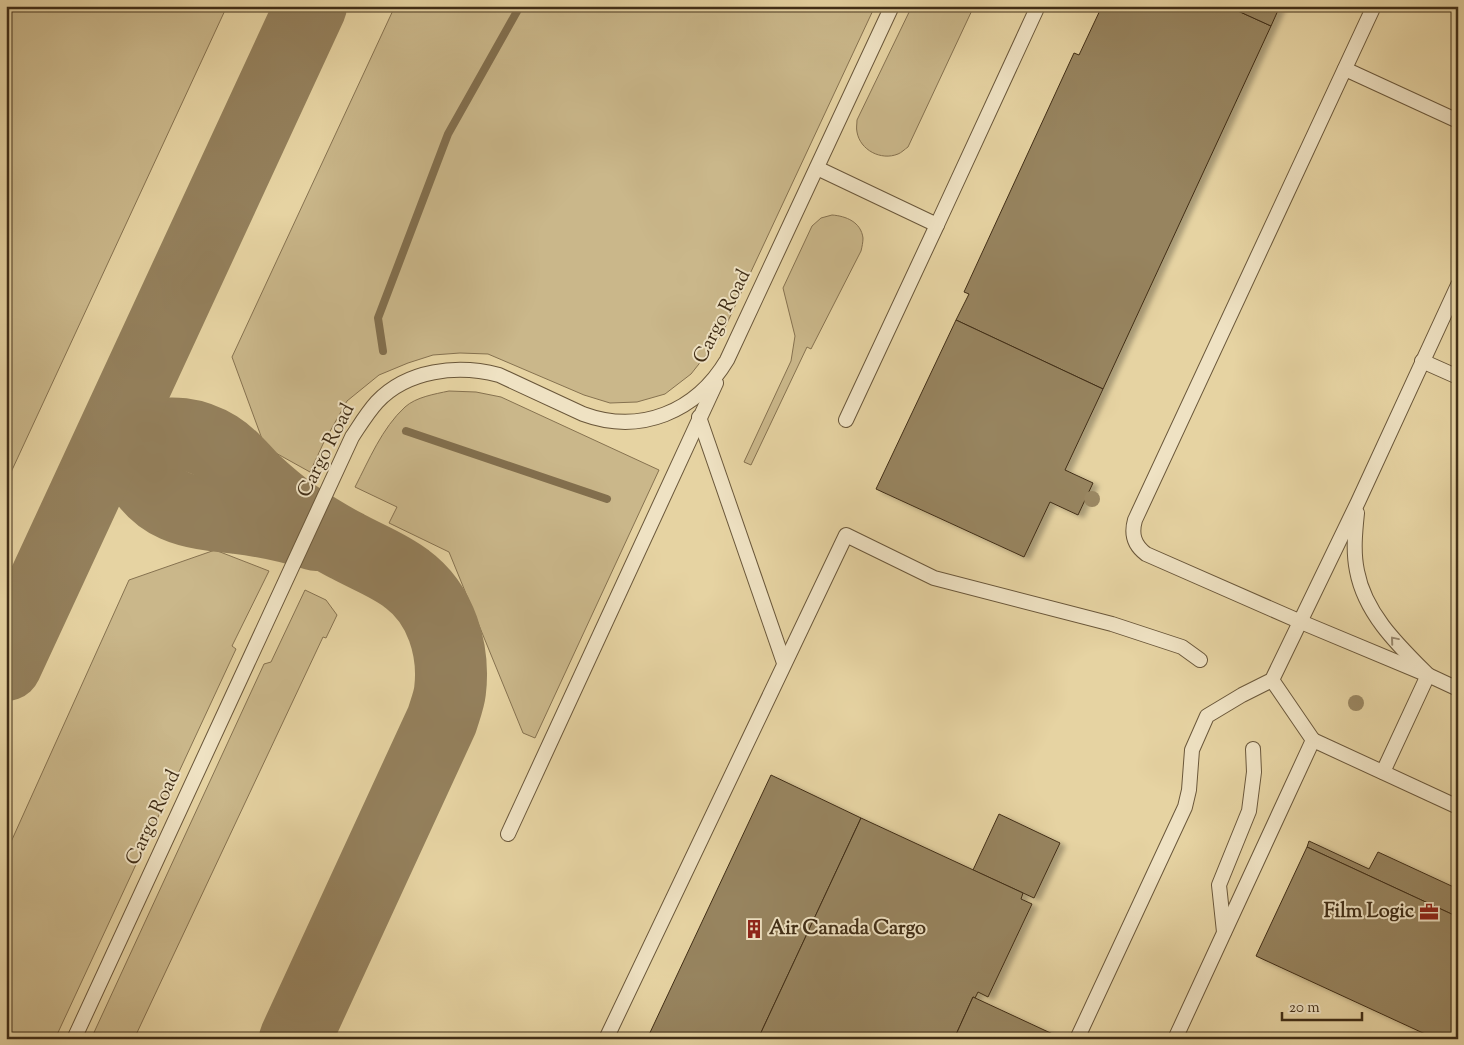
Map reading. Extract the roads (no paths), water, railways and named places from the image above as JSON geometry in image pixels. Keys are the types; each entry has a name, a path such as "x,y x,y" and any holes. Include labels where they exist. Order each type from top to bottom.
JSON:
{"lane":[{"name":"Cargo Road","path":"74,1039 352,437 364,417 377,402 400,384 444,370 473,370 499,375 596,419 636,422 667,414 693,400 717,376 727,360 892,6"},
{"path":"846,420 1038,6"},
{"path":"1374,6 1134,520 1132,529 1136,544 1146,554 1458,689"},
{"path":"1345,69 1458,122"},
{"path":"817,168 937,225"},
{"path":"1077,1039 1185,807 1189,790 1192,750 1207,716 1242,694 1272,680 1358,502 1458,285"},
{"path":"508,834 699,417 727,360"},
{"path":"1422,361 1458,377"},
{"path":"699,417 784,663"},
{"path":"1358,502 1354,538 1357,571 1365,597 1381,624 1397,644 1428,675"},
{"path":"606,1039 846,535 934,578 1112,624 1182,647 1200,660"},
{"path":"1383,772 1428,675"},
{"path":"1272,680 1313,740 1458,807"},
{"path":"1175,1039 1313,740"},
{"path":"1224,934 1219,885 1249,811 1254,772 1253,749"}],"waterway":[{"path":"383,351 378,318 448,134 520,6"},
{"path":"406,431 607,499"}],"place":[{"name":"Film Logic","path":"1429,912"},
{"name":"Air Canada Cargo","path":"754,929"}]}
